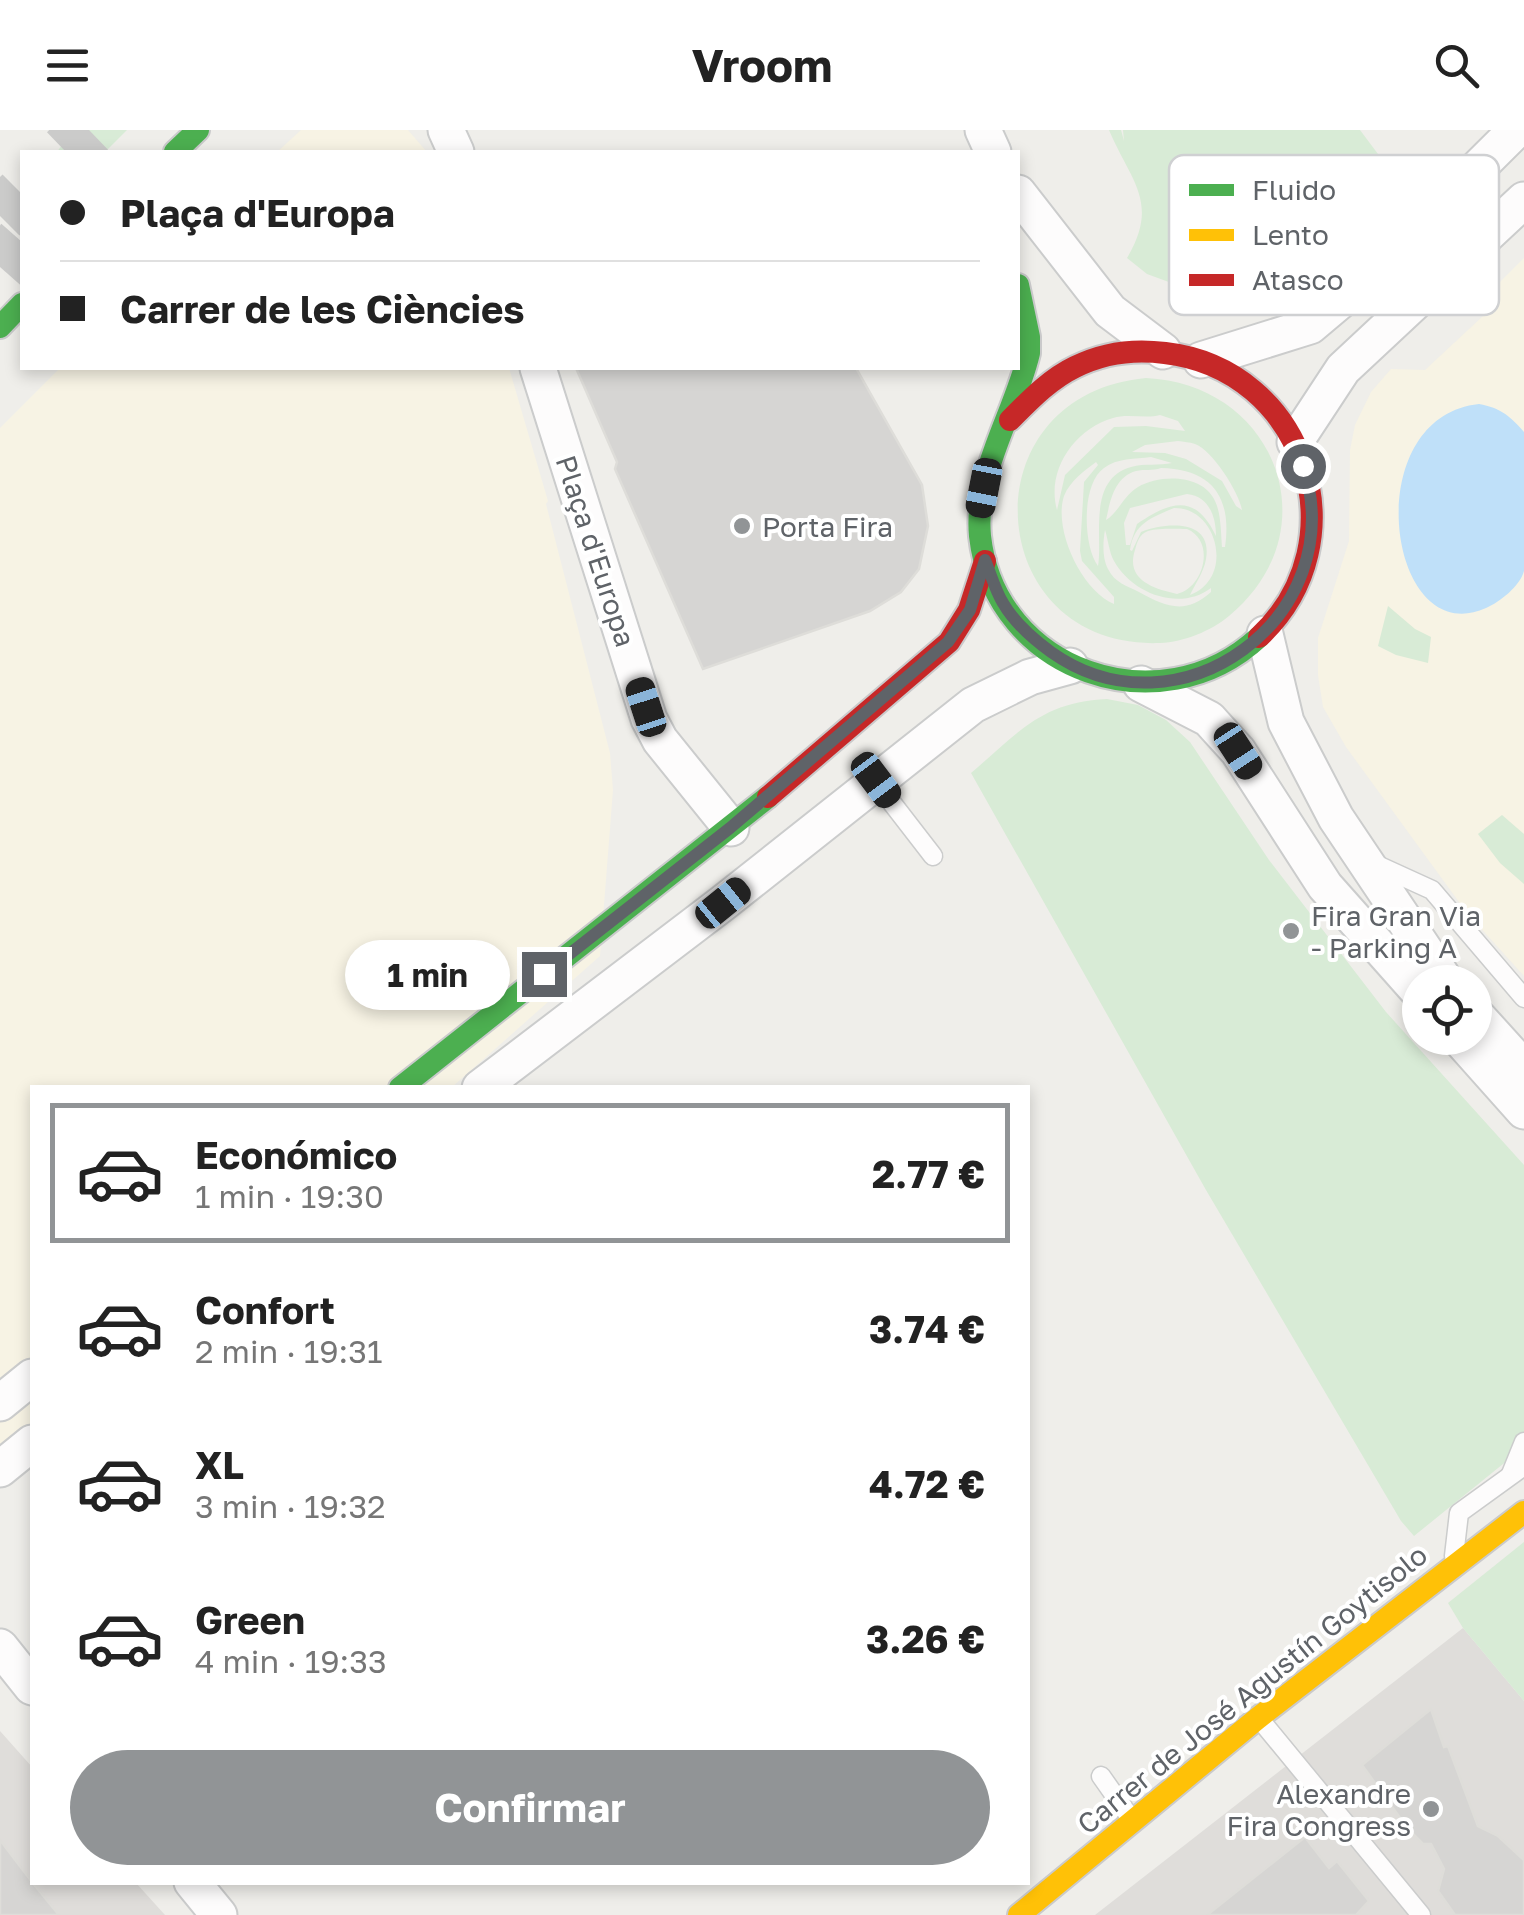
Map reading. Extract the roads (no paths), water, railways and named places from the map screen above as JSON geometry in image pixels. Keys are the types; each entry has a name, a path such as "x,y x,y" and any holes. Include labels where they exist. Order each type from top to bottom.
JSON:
{"street":[{"path":"177,150 198,130"},
{"path":"1491,155 1516,130"},
{"path":"1020,196 1110,311 1163,351"},
{"path":"1499,223 1524,200"},
{"path":"1010,420 1045,385 1088,361 1125,352 1163,351 1201,360 1235,376 1264,400 1295,442 1311,491 1311,542 1296,592 1265,634 1229,662 1187,679 1141,684 1105,678 1070,666 1032,639 1003,603 985,560 979,512 988,464 1010,420 1030,346 1020,295"},
{"path":"0,327 20,306"},
{"path":"1201,360 1310,326 1323,315"},
{"path":"1295,442 1343,369 1401,315"},
{"name":"Plaça d'Europa","path":"539,370 654,730 730,828"},
{"path":"404,1085 730,828 948,642 970,610 985,560"},
{"path":"1265,634 1286,722 1336,818 1435,965"},
{"path":"484,1085 974,706 1030,677 1070,666"},
{"path":"1141,684 1209,719 1228,740 1325,886 1402,973"},
{"path":"1492,1033 1524,1068"},
{"path":"1474,1055 1524,1111"},
{"path":"0,1403 30,1379"},
{"path":"0,1468 30,1445"},
{"name":"Carrer de José Agustín Goytisolo","path":"1020,1915 1258,1718 1524,1512"},
{"path":"0,1647 30,1684"},
{"path":"194,1885 219,1915"}],"lane":[{"path":"876,780 933,856"},
{"path":"1364,858 1432,890 1524,998"},
{"path":"1452,1566 1458,1513 1518,1470 1524,1442"},
{"path":"1258,1718 1420,1915"},
{"path":"1101,1776 1132,1821"}],"water":[{"path":"1479,404 1504,414 1524,432 1524,571 1514,588 1486,608 1452,613 1426,597 1408,567 1399,528 1401,486 1414,448 1440,418"}],"tunnel":[{"path":"68,150 89,130"},
{"path":"0,216 20,196"},
{"path":"0,267 20,244"}],"place":[{"name":"Porta Fira","path":"742,526"},
{"name":"Fira Gran Via - Parking A","path":"1291,931"},
{"name":"Alexandre Fira Congress","path":"1431,1809"}]}
